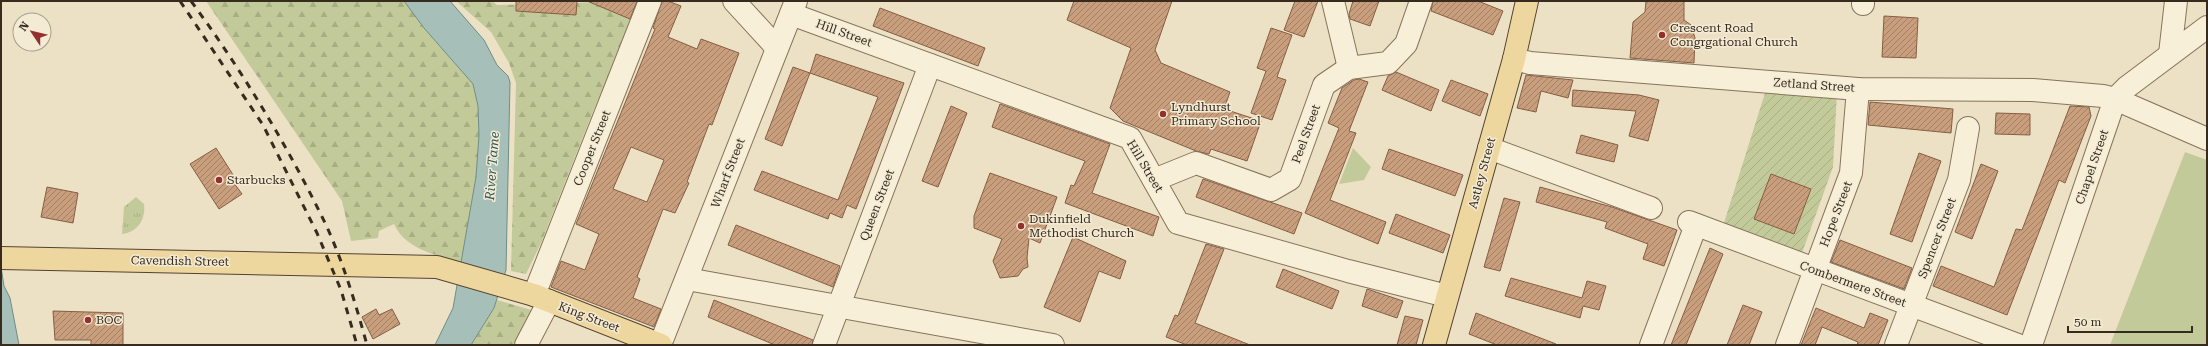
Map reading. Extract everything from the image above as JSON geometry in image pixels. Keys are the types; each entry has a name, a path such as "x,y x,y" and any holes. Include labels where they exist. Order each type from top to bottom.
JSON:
{"main road":[{"name":"Astley Street","path":"1434,345 1514,59 1527,1"},
{"name":"Cavendish Street","path":"1,258 359,264 437,267 452,272"},
{"name":"King Street","path":"452,272 533,295 661,345"}],"street":[{"name":"Cooper Street","path":"526,345 533,295 650,1"},
{"path":"734,1 777,48"},
{"path":"1333,1 1348,68"},
{"name":"Peel Street","path":"1154,180 1196,163 1271,190 1290,179 1324,85 1348,68 1388,63 1406,44 1421,1"},
{"path":"2170,54 2176,1"},
{"name":"Wharf Street","path":"661,345 794,8"},
{"name":"Hill Street","path":"794,8 930,65 1130,138 1178,223 1348,271 1447,296"},
{"path":"2115,99 2170,54 2207,27"},
{"name":"Zetland Street","path":"1514,59 1530,63 1858,89 2033,90 2102,96 2115,99 2207,139"},
{"name":"Queen Street","path":"824,345 930,65"},
{"name":"Hope Street","path":"1789,339 1851,173 1858,89"},
{"name":"Chapel Street","path":"2031,345 2115,99"},
{"name":"Spencer Street","path":"1896,345 1959,180 1968,128"},
{"path":"1489,148 1651,208"},
{"name":"Combermere Street","path":"1651,345 1673,287 1692,223 2018,345"},
{"path":"687,279 1053,345"}],"green space":[{"path":"206,1 404,1 424,28 473,84 478,107 479,135 476,177 461,263 422,250 406,240 399,233 394,224 379,231 378,238 351,241 342,201"},
{"path":"456,1 492,1 497,5 602,2 635,18 594,109 541,243 526,274 511,271 516,83 509,63 491,32"},
{"path":"1765,93 1837,93 1833,167 1802,253 1723,226"},
{"path":"1353,148 1371,167 1364,180 1339,184"},
{"path":"2185,152 2207,160 2207,345 2110,345"},
{"path":"136,197 144,204 144,215 137,228 128,233 122,234 124,207"},
{"path":"497,300 535,311 513,345 471,345 494,308"}],"water":[{"name":"River Tame","path":"404,1 450,1 484,40 497,65 508,76 510,82 506,270 494,308 471,345 435,345 453,308 476,177 479,135 478,106 473,84 424,28"},
{"path":"1,267 4,286 10,298 19,345 1,345"}],"building":[{"path":"516,1 577,1 576,15 516,11"},
{"path":"587,1 637,1 630,19"},
{"path":"662,1 668,1 681,6 668,37 697,49 701,39 739,53 712,125 709,124 687,182 689,183 675,213 663,209 637,277 640,279 633,298 661,309 654,327 551,287 561,261 585,270 599,234 576,224 655,29 653,28","holes":["631,147 664,160 647,202 613,189"]},
{"path":"1074,1 1172,1 1155,50 1161,63 1230,92 1224,109 1261,121 1247,161 1211,149 1209,154 1196,151 1123,121 1110,108 1131,48 1067,20"},
{"path":"1295,1 1318,1 1304,37 1284,30"},
{"path":"1353,1 1379,1 1370,26 1350,19 1349,14"},
{"path":"1433,1 1478,1 1503,11 1493,35 1431,11"},
{"name":"Crescent Road Congrgational Church","path":"1646,1 1684,1 1684,20 1691,25 1695,38 1694,63 1630,58 1633,22 1645,12"},
{"path":"880,8 985,48 978,66 873,26"},
{"path":"1884,16 1918,18 1916,58 1882,57"},
{"path":"1271,28 1292,35 1277,77 1286,80 1272,120 1251,113 1266,71 1257,68"},
{"path":"816,54 904,83 856,209 847,205 842,218 830,213 828,219 754,190 762,171 838,200 878,97 810,73"},
{"path":"793,67 810,73 782,146 765,139"},
{"path":"1396,72 1439,90 1431,111 1382,90 1388,76"},
{"path":"1526,75 1573,80 1568,98 1541,91 1536,112 1517,108"},
{"path":"1359,79 1368,82 1349,131 1356,133 1330,200 1386,222 1378,244 1305,213 1339,128 1328,123 1342,88 1354,80"},
{"path":"1451,80 1488,94 1480,116 1442,101"},
{"path":"1573,90 1639,95 1659,100 1648,141 1629,136 1636,111 1572,106"},
{"path":"1870,102 1953,109 1951,133 1868,125"},
{"path":"1000,104 1110,144 1092,193 1159,217 1153,236 1065,203 1071,185 1074,186 1085,161 992,127"},
{"path":"951,106 967,113 938,187 922,181"},
{"path":"2070,106 2089,107 2091,116 2065,183 2059,180 2007,315 1933,286 1941,266 1994,287 2016,229 2022,230"},
{"path":"1996,113 2030,114 2030,135 1995,134"},
{"path":"1581,135 1618,145 1614,162 1576,153"},
{"name":"Starbucks","path":"216,148 237,181 234,183 242,194 219,209 190,164"},
{"path":"1389,149 1463,175 1455,196 1382,169"},
{"path":"1919,153 1941,161 1912,242 1890,234"},
{"path":"1981,164 1998,171 1972,239 1955,232"},
{"name":"Dukinfield Methodist Church","path":"990,173 1057,197 1040,243 1029,238 1027,258 1028,267 1023,269 1018,276 1000,278 993,261 1002,239 974,228 974,216"},
{"path":"1771,174 1811,189 1794,234 1754,219"},
{"path":"1203,179 1302,213 1294,234 1196,197"},
{"path":"47,187 78,193 73,223 41,217"},
{"path":"1540,187 1612,207 1677,230 1664,266 1643,259 1648,244 1605,228 1607,222 1536,202"},
{"path":"1504,198 1520,202 1500,271 1484,267"},
{"path":"1396,214 1450,235 1443,253 1389,233"},
{"path":"736,225 840,266 833,287 728,245"},
{"path":"1073,237 1126,261 1120,279 1099,271 1080,322 1044,307"},
{"path":"1840,240 1912,268 1904,289 1831,262"},
{"path":"1206,244 1224,249 1195,323 1250,345 1187,345 1166,337 1175,315 1178,316"},
{"path":"1710,248 1723,254 1686,345 1671,345"},
{"path":"1283,269 1339,291 1332,309 1276,287"},
{"path":"1511,278 1582,298 1587,281 1606,286 1599,310 1583,306 1580,318 1505,296"},
{"path":"1367,289 1403,301 1397,318 1362,306"},
{"path":"714,300 813,340 812,345 775,345 708,317"},
{"path":"1743,305 1762,312 1749,345 1727,345"},
{"path":"1816,308 1864,328 1870,313 1888,320 1878,345 1857,345 1858,342 1822,327 1815,345 1801,345"},
{"path":"376,309 379,315 392,309 400,324 373,339 362,317"},
{"name":"BOC","path":"53,311 123,313 123,345 91,345 91,340 55,340"},
{"path":"1476,313 1556,345 1497,345 1469,334"},
{"path":"1405,316 1423,320 1416,345 1397,345"}],"railway":[{"path":"180,1 263,125 317,233 341,290 357,345"},
{"path":"191,1 247,83 297,168 327,227 339,256 367,345"}],"place":[{"name":"Crescent Road Congrgational Church","path":"1662,35"},
{"name":"Lyndhurst Primary School","path":"1163,114"},
{"name":"Starbucks","path":"219,180"},
{"name":"Dukinfield Methodist Church","path":"1021,226"},
{"name":"BOC","path":"88,320"}]}
